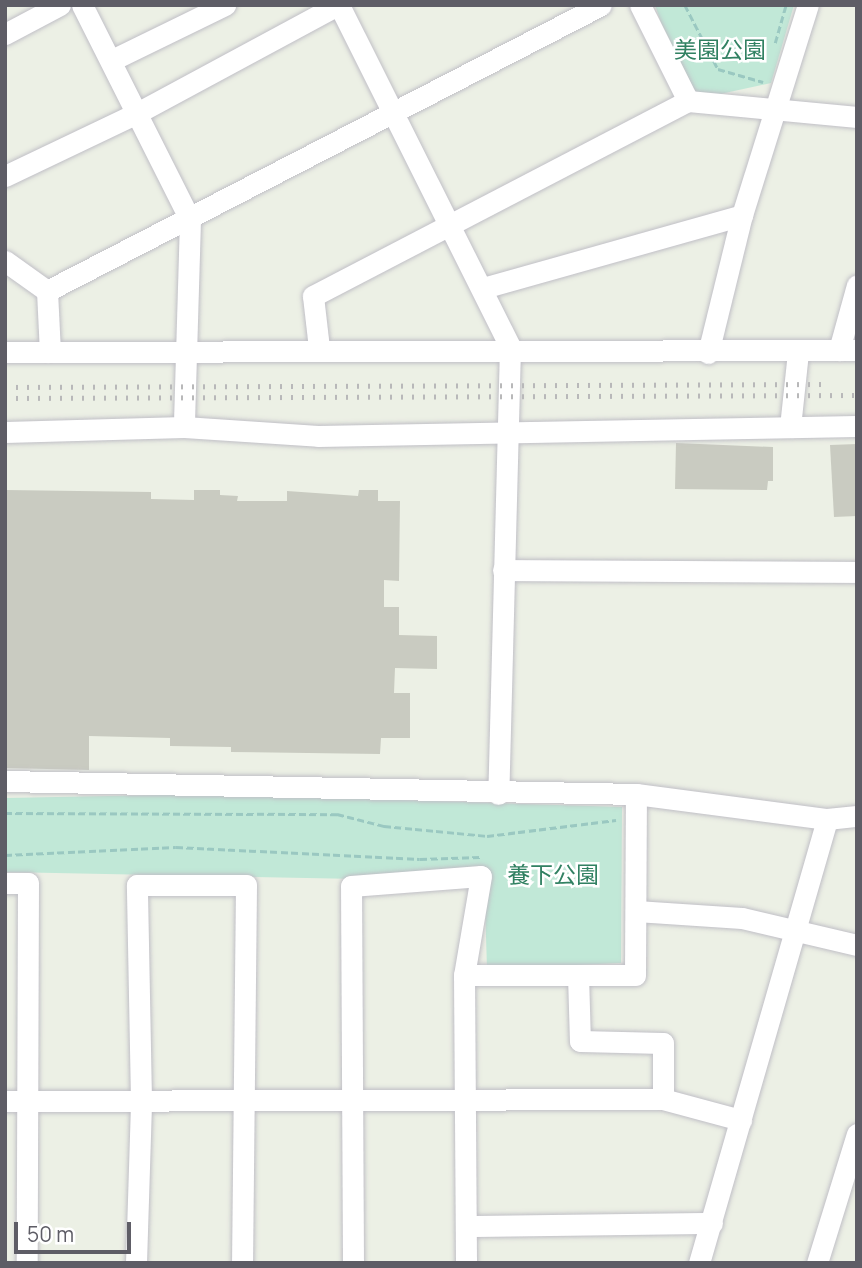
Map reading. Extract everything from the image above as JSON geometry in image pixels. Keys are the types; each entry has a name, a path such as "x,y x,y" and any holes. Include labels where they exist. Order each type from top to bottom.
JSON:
{"street":[{"path":"5,34 60,5"},
{"path":"82,5 139,112 190,220 189,350 184,427"},
{"path":"112,60 225,5"},
{"path":"5,176 139,112 338,5 483,288 510,347 498,793"},
{"path":"47,290 190,220 393,111 601,5"},
{"path":"640,5 688,101"},
{"path":"708,353 743,215 808,5"},
{"path":"319,348 313,296 688,101 775,107 857,117"},
{"path":"483,288 743,215"},
{"path":"5,261 47,290"},
{"path":"5,352 510,347 708,353 848,350 857,285"},
{"path":"47,290 50,352"},
{"path":"790,427 798,352"},
{"path":"5,432 184,427 318,436 857,426"},
{"path":"503,570 857,572"},
{"path":"5,780 635,794 827,819 857,816"},
{"path":"464,975 635,975 635,794"},
{"path":"699,1263 827,819"},
{"path":"353,1263 351,886 481,876 464,975 467,1100 466,1263"},
{"path":"5,883 28,883 27,1263"},
{"path":"136,1263 141,1100 138,885 246,885 242,1263"},
{"path":"636,911 742,918 857,945"},
{"path":"578,975 580,1041 663,1043 663,1099"},
{"path":"5,1101 243,1098 353,1103 663,1099 741,1120"},
{"path":"817,1263 857,1133"},
{"path":"466,1226 712,1223"}],"path":[{"path":"685,5 718,69 764,82 768,69"},
{"path":"775,44 786,5"},
{"path":"5,813 337,814 384,826 486,836 616,820"},
{"path":"5,855 176,847 420,859 478,856 487,860"}],"green space":[{"name":"美園公園","path":"655,5 794,5 771,83 688,101"},
{"name":"養下公園","path":"213,794 622,807 621,963 487,969 484,871 359,879 5,872 5,798"}],"building":[{"path":"676,443 773,447 773,481 768,481 767,490 675,489"},
{"path":"857,444 857,516 834,517 830,445"},
{"path":"6,490 151,492 151,499 194,500 194,490 220,490 220,495 238,496 237,501 287,501 287,491 358,496 359,490 378,490 378,501 400,501 399,581 384,580 384,607 399,607 399,635 437,636 437,669 395,668 394,693 410,693 410,738 381,738 380,754 231,752 231,747 170,746 170,738 89,736 89,770 5,768"}],"railway":[{"path":"5,387 829,384"},
{"path":"5,398 857,395"}]}
